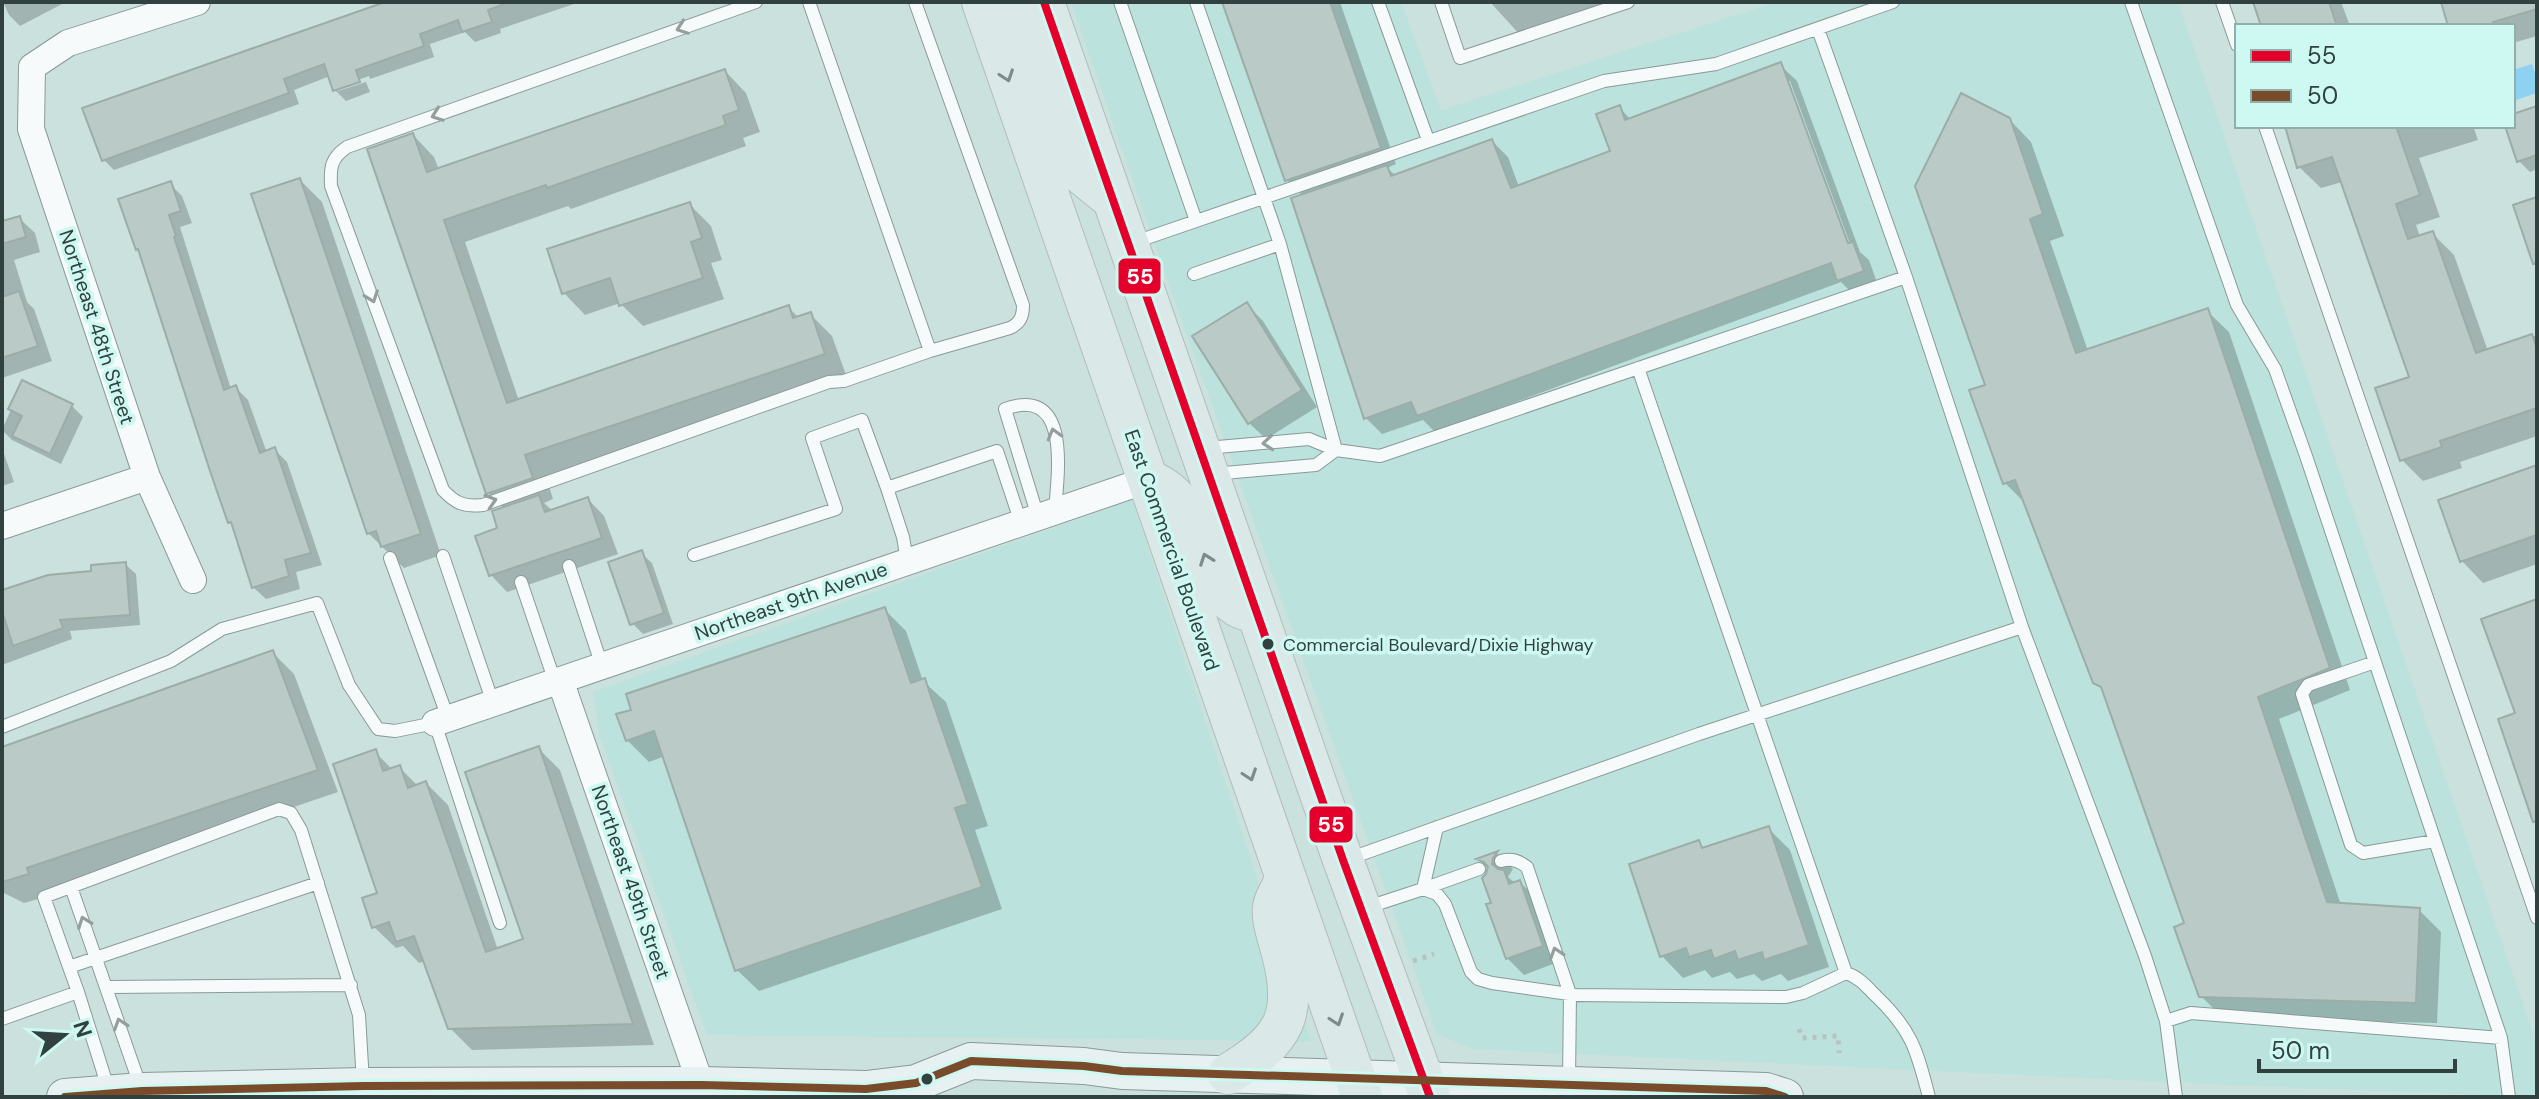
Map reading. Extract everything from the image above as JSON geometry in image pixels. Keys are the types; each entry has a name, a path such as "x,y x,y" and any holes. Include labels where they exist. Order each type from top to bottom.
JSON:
{"main road":[{"name":"East Commercial Boulevard","path":"982,2 1359,1088"},
{"path":"1012,2 1067,157 1080,173 1113,200"},
{"path":"1044,2 1360,909 1428,1090"},
{"path":"1072,262 1082,264 1102,288 1155,428 1189,467 1204,462"},
{"path":"1147,480 1167,488 1190,516 1213,578 1222,591 1237,606 1256,613"},
{"path":"1228,1074 1259,1055 1280,1029 1290,1006 1288,975 1273,908 1286,876"},
{"path":"65,1097 364,1086 640,1091 701,1085 867,1093 927,1090 971,1061 1228,1074 1359,1088 1428,1090 1568,1085 1766,1091 1785,1097"}],"street":[{"name":"Northeast 48th Street","path":"193,580 147,477 31,129 32,67 68,43 197,2"},
{"path":"2,526 147,477"},
{"name":"Northeast 9th Avenue","path":"442,721 1147,480"},
{"name":"Northeast 49th Street","path":"558,681 701,1085"}],"lane":[{"path":"756,2 347,147 335,155 330,167 331,186 443,490 452,500 466,507 483,505 829,382 844,381 1015,325 1023,315 1023,305 915,2"},
{"path":"809,2 930,351"},
{"path":"1120,2 1196,221"},
{"path":"1196,2 1280,244 1336,450"},
{"path":"1378,2 1428,140"},
{"path":"1441,2 1460,58 1628,2"},
{"path":"1128,244 1604,81 1716,64 1893,2"},
{"path":"2131,2 2237,305 2275,369 2501,1038 2509,1097"},
{"path":"2222,2 2235,39"},
{"path":"1818,29 1906,277 2022,627 2145,956 2166,1021 2176,1097"},
{"path":"2266,128 2537,918"},
{"path":"1194,274 1280,244"},
{"path":"1204,462 1309,439 1336,450 1380,456 1906,277"},
{"path":"1638,368 1846,973"},
{"path":"1017,404 1039,407 1047,413 1054,430 1058,452 1038,517 1005,409 1017,404"},
{"path":"694,555 836,509 812,438 862,420 903,537 907,561"},
{"path":"1204,462 1316,465 1336,450"},
{"path":"887,488 997,451 1038,517"},
{"path":"443,556 493,703"},
{"path":"390,558 442,721 500,923"},
{"path":"569,566 602,666"},
{"path":"521,582 558,681"},
{"path":"2,727 171,661 222,629 317,603 349,685 378,729 395,731 442,721"},
{"path":"1343,860 1756,715 2022,627"},
{"path":"2375,662 2308,685 2302,694 2351,845 2363,853 2435,841"},
{"path":"132,1093 78,992 44,897 279,809 291,813 301,830 351,985 361,1031 364,1086"},
{"path":"1423,889 1437,827"},
{"path":"1501,861 1518,861 1527,867 1570,994 1568,1085"},
{"path":"1360,909 1479,869"},
{"path":"69,967 318,883"},
{"path":"71,887 108,987 132,1093"},
{"path":"1423,889 1437,894 1445,904 1471,972 1478,979 1570,994 1786,997 1803,993 1846,973 1856,976 1897,1016 1916,1048 1929,1097"},
{"path":"108,987 351,985"},
{"path":"2,1019 78,992"},
{"path":"2166,1021 2191,1013 2501,1038"}],"path":[{"path":"1405,964 1434,954"},
{"path":"1799,1029 1802,1038 1838,1036 1839,1053"}],"shaded area":[{"path":"1071,2 1401,2 1441,110 1777,2 2178,2 2537,1044 2537,1097 1473,1049 1437,1034"},
{"path":"1132,500 1311,1041 707,1035 600,737 593,692"}],"water":[{"path":"2532,64 2537,78 2537,93 2515,100 2515,69"}],"building":[{"path":"385,2 501,2 502,5 488,10 492,22 462,32 458,20 420,34 424,46 356,70 360,82 333,91 324,64 284,79 289,93 102,161 82,108"},
{"path":"1222,2 1330,2 1381,148 1285,181"},
{"path":"2253,2 2329,2 2336,24 2260,24"},
{"path":"2441,2 2537,2 2537,9 2494,24 2447,24"},
{"path":"1781,62 1848,243 1853,242 1864,271 1837,281 1831,263 1417,416 1411,402 1364,419 1291,198 1387,165 1391,176 1492,139 1511,188 1610,151 1596,114 1620,105 1625,120"},
{"path":"725,69 739,110 723,116 726,125 547,188 546,185 444,220 507,403 789,305 793,318 811,312 825,354 525,455 533,478 486,494 367,149 413,133 427,172"},
{"path":"1961,93 2010,118 2043,214 2030,219 2076,353 2208,308 2330,668 2258,697 2327,902 2420,908 2416,1003 2199,997 2174,927 2184,923 2101,687 2093,683 2015,480 2003,484 1969,390 1985,385 1915,186"},
{"path":"2537,106 2537,155 2517,162 2506,128 2515,128 2515,113"},
{"path":"2286,128 2397,128 2420,195 2396,204 2408,239 2433,231 2476,353 2532,334 2537,349 2537,408 2440,441 2442,447 2400,461 2375,388 2409,377 2332,157 2297,168"},
{"path":"300,178 421,534 381,547 376,531 367,534 251,194"},
{"path":"171,181 181,211 169,215 174,237 224,390 236,385 260,453 275,447 311,553 285,560 289,576 252,588 231,522 228,523 210,471 138,249 118,199"},
{"path":"2537,197 2537,263 2533,264 2513,205"},
{"path":"690,202 702,238 691,242 703,278 619,306 610,278 562,294 547,249"},
{"path":"20,216 26,237 2,244 2,221"},
{"path":"19,291 38,346 2,358 2,297"},
{"path":"1247,302 1302,390 1248,424 1192,336"},
{"path":"22,380 73,404 50,454 12,436 22,416 8,409"},
{"path":"2537,465 2537,535 2460,562 2438,500"},
{"path":"539,495 545,512 588,497 602,538 489,576 475,536 497,528 492,511"},
{"path":"642,550 664,613 630,625 608,562"},
{"path":"126,562 130,615 60,620 63,628 13,646 2,611 2,590 48,575 91,571 91,565"},
{"path":"2537,599 2537,821 2533,822 2498,719 2515,713 2481,619"},
{"path":"885,607 911,683 925,678 968,804 955,808 982,887 735,971 654,731 626,741 616,714 631,710 626,694"},
{"path":"273,650 318,770 27,868 29,874 2,882 2,747"},
{"path":"539,746 633,1024 448,1029 414,936 396,942 389,922 372,928 362,898 377,893 333,764 376,749 383,771 400,765 408,788 426,781 486,952 523,939 465,772"},
{"path":"1769,826 1809,945 1764,960 1762,952 1738,960 1735,951 1714,959 1711,950 1689,957 1686,948 1660,957 1629,864 1699,840 1702,848"},
{"path":"1498,851 1492,864 1504,870 1509,884 1520,880 1543,946 1506,959 1486,904 1491,903 1482,878 1488,867 1476,859"}],"transit line":[{"name":"55","path":"1044,2 1343,860 1430,1097"},
{"name":"50","path":"65,1097 142,1091 364,1086 701,1085 866,1089 916,1083 971,1061 1084,1066 1122,1071 1766,1091 1785,1097"}],"place":[{"name":"Commercial Boulevard/Dixie Highway","path":"1268,644"}]}
